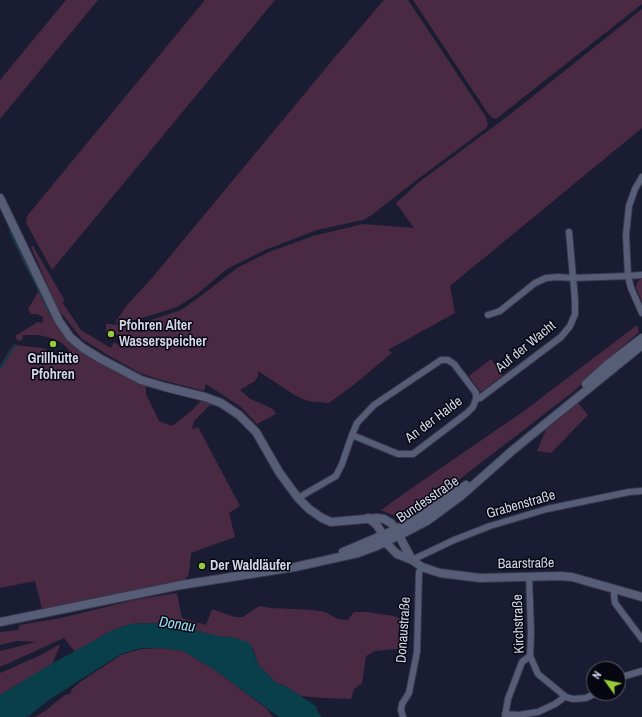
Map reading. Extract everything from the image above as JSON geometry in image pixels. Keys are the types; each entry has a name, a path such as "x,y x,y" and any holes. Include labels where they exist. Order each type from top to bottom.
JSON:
{"street":[{"path":"642,177 632,197 626,216 628,276 631,288 642,313"},
{"path":"0,198 58,321 70,337 83,348 141,380 205,397 221,403 239,415 256,432 279,472 298,498 309,509 322,518 331,522 368,518 384,519 391,523 398,532"},
{"name":"Auf der Wacht","path":"476,399 480,398 561,337 570,326 575,314 569,232"},
{"path":"488,315 500,311 535,283 546,278 628,276 642,274"},
{"name":"Bundesstraße","path":"556,414 591,379 642,338"},
{"name":"Bundesstraße","path":"0,622 181,585 295,567 358,553 398,532 513,450 642,345"},
{"name":"An der Halde","path":"298,498 336,476 342,464 352,435 357,423 374,405 441,360 448,360 454,364 474,390 476,399 473,407 413,454 398,454 352,435"},
{"name":"Grabenstraße","path":"412,560 454,540 490,526 547,509 629,492 642,491"},
{"name":"Baarstraße","path":"368,518 376,524 391,549 397,554 412,560 422,567 440,573 480,578 572,577 615,588 642,597"},
{"name":"Baarstraße","path":"398,532 412,560"},
{"name":"Donaustraße","path":"403,717 401,710 402,704 409,693 417,652 419,572 422,567"},
{"name":"Kirchstraße","path":"529,577 531,632 530,656 538,674 564,696"},
{"path":"615,588 615,603 642,639"},
{"path":"530,656 522,662 508,699 505,716 538,712 556,704 564,696 573,699 586,698"},
{"path":"626,676 642,671"}],"shaded area":[{"path":"66,0 98,0 0,119 0,80"},
{"path":"205,0 275,0 52,270 26,223 27,216"},
{"path":"384,0 408,0 486,117 488,125 485,129 372,215 363,220 317,230 265,250 227,269 196,295 177,307 139,319 115,323 127,305 152,278"},
{"path":"413,0 642,0 642,4 496,119 491,117 487,112"},
{"path":"642,9 642,128 450,286 455,313 388,350 392,353 329,403 308,401 296,396 258,371 258,376 255,381 240,390 249,398 273,409 276,414 257,424 241,407 206,384 204,391 158,379 140,373 106,354 82,339 58,309 31,247 33,246 65,301 62,302 81,330 111,348 114,342 120,346 123,339 109,330 106,332 106,324 127,325 142,323 181,310 237,268 269,252 313,236 363,224 414,228 396,203 419,182 508,116"},
{"path":"10,232 15,234 67,338 146,384 146,394 159,421 172,426 201,401 211,404 194,421 192,429 198,427 240,506 229,513 235,537 191,553 189,574 184,581 42,609 35,581 0,588 0,366 14,345 46,349 54,358 62,356 69,350 61,342 48,337 23,335 22,340 18,341 15,336 38,322 43,323 43,317 37,314 31,314 28,309 38,290 23,262"},
{"path":"640,279 642,279 642,302 636,287"},
{"path":"637,325 639,332 573,392 417,512 395,516 381,510 524,411"},
{"path":"491,359 503,375 481,392 469,376"},
{"path":"578,403 588,415 551,453 537,451 546,430"},
{"path":"177,593 182,618 206,625 212,609 235,617 243,617 259,606 313,610 325,612 338,619 348,620 354,612 367,612 394,616 407,624 408,633 405,648 375,651 366,656 362,683 354,689 351,699 301,696 287,687 275,682 259,666 253,648 235,638 218,636 168,624 130,624 113,630 75,652 64,638 0,667 0,651 36,642 17,641 0,645 0,632 18,630 19,625 61,618 134,600"},
{"path":"58,645 60,646 52,664 0,695 0,673 41,655"},
{"path":"163,648 183,651 215,670 267,709 273,717 35,717 65,695 70,694 72,689 80,682 121,655 141,649"}],"water":[{"path":"130,624 168,624 218,636 235,638 250,643 259,666 275,682 287,687 316,706 318,713 322,717 279,717 215,670 183,651 163,648 141,648 121,654 47,701 29,716 0,717 0,695 48,666 113,630"}],"waterway":[{"path":"10,232 51,315"},
{"path":"1,367 15,345"}],"place":[{"name":"Pfohren Alter Wasserspeicher","path":"111,334"},
{"name":"Grillhütte Pfohren","path":"53,344"},
{"name":"Der Waldläufer","path":"202,566"}],"water label":[{"name":"Donau","path":"177,625"}]}
